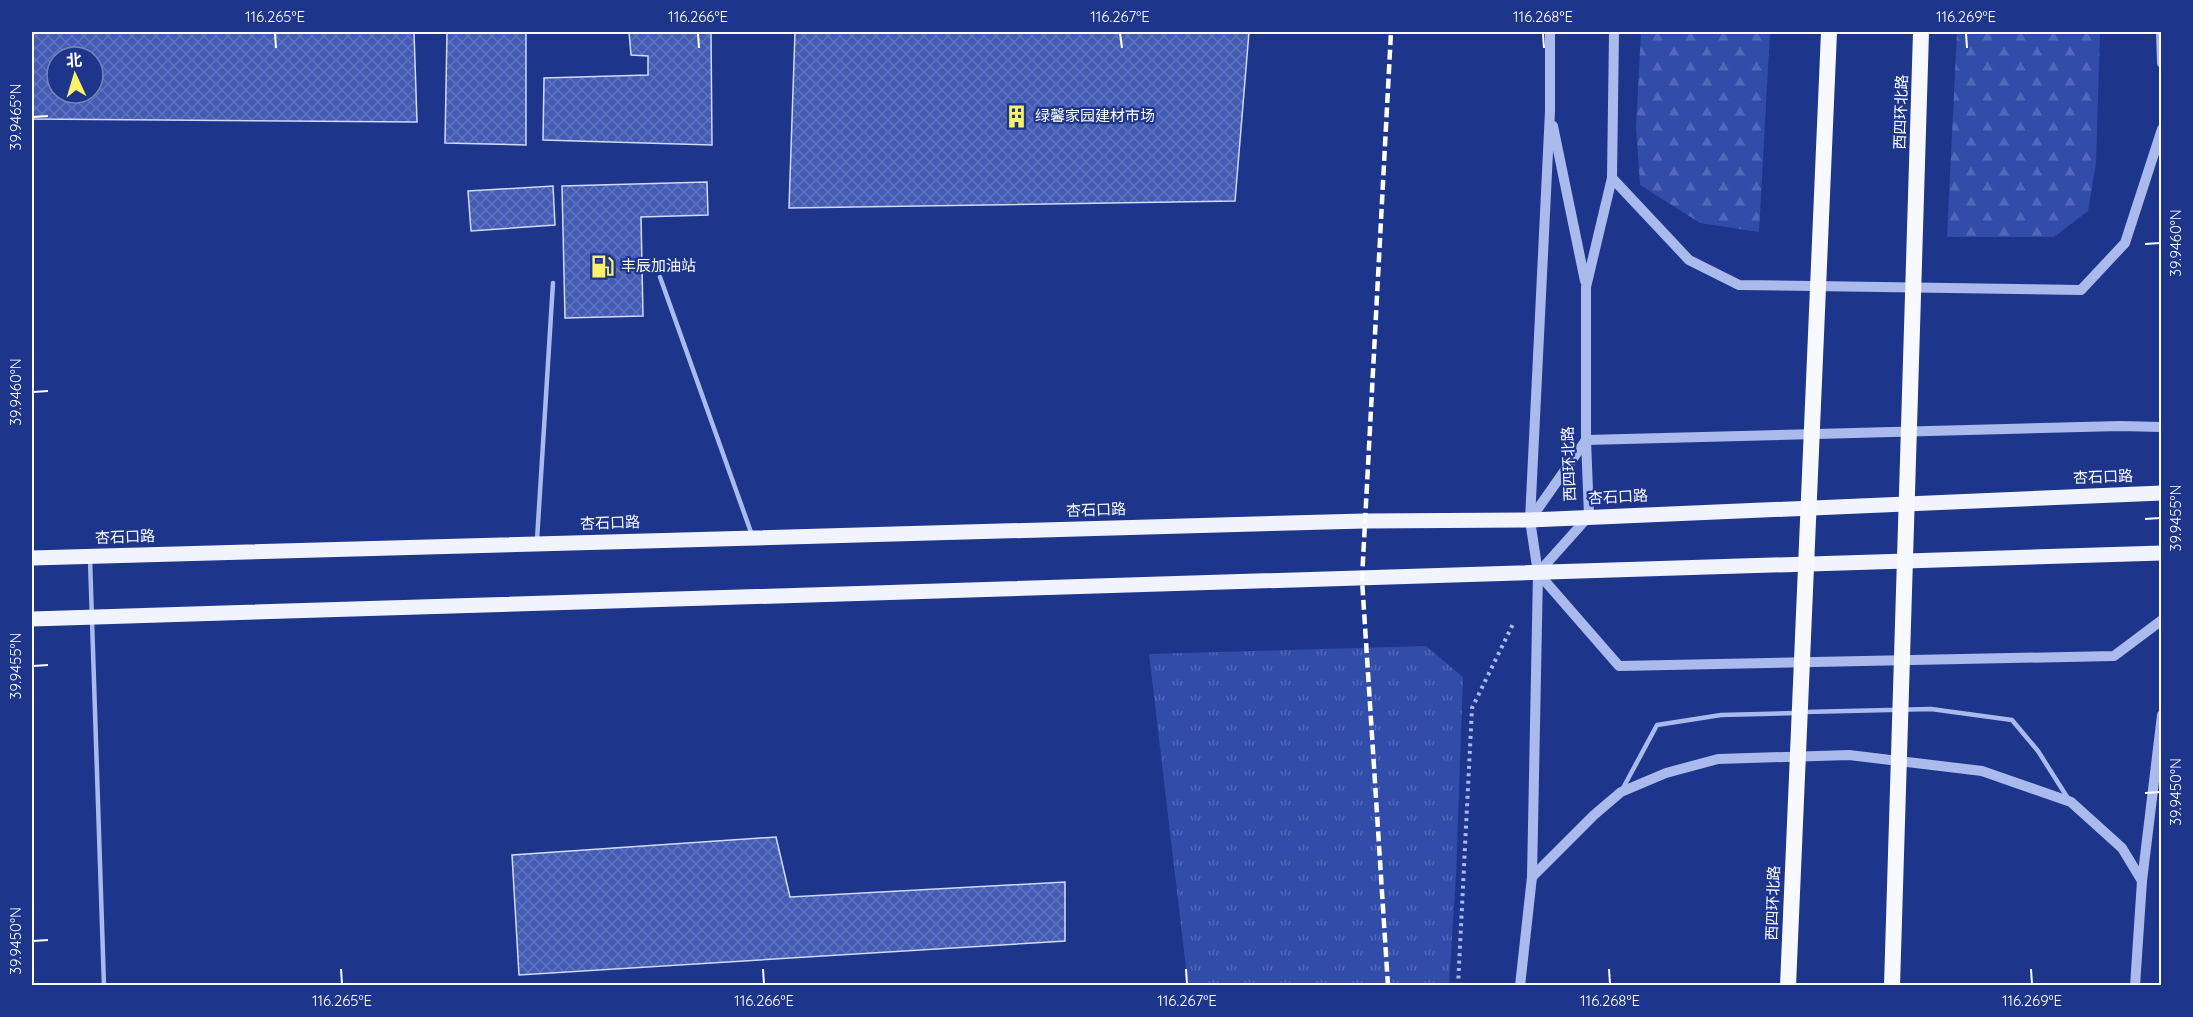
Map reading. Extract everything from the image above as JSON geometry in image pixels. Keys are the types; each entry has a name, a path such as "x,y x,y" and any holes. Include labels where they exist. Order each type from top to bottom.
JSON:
{"highway":[{"name":"西四环北路","path":"1788,986 1829,32"},
{"name":"西四环北路","path":"1892,986 1921,32"}],"main road":[{"name":"杏石口路","path":"32,558 1364,521 1530,520 2162,493"},
{"path":"32,619 2162,553"}],"street":[{"path":"1520,986 1532,877 1538,573 1530,520 1550,111 1550,32"},
{"name":"西四环北路","path":"1538,573 1589,516 1586,440 1586,287 1612,178 1614,32"},
{"path":"2161,32 2162,63"},
{"path":"1550,111 1586,287"},
{"path":"1612,178 1689,260 1739,285 2081,290 2125,243 2162,129"},
{"path":"1530,520 1586,440 2120,426 2162,427"},
{"path":"1538,573 1619,666 2114,656 2162,620"},
{"path":"2135,986 2142,881 2162,715"},
{"path":"1532,877 1594,815 1621,792 1666,773 1718,759 1849,755 1982,771 2071,802 2122,848 2142,881"}],"lane":[{"path":"660,277 753,538"},
{"path":"537,543 553,282"},
{"path":"90,556 104,986"},
{"path":"1621,792 1657,725 1721,715 1931,709 2012,720 2038,751 2071,802"}],"path":[{"path":"1458,986 1472,708 1517,615"}],"green space":[{"path":"1641,32 1770,32 1759,232 1700,223 1640,185 1636,127"},
{"path":"1957,32 2100,32 2096,163 2088,211 2054,237 1947,237"},
{"path":"1426,646 1463,677 1456,875 1449,985 1188,985 1149,654"}],"building":[{"path":"32,32 414,32 417,122 32,119"},
{"path":"447,32 526,32 526,145 445,143"},
{"path":"629,32 711,32 712,145 543,140 544,78 648,75 648,56 631,55"},
{"name":"绿馨家园建材市场","path":"795,32 1249,32 1235,201 789,208"},
{"name":"丰辰加油站","path":"707,182 708,215 641,217 643,316 565,318 562,186"},
{"path":"553,186 555,225 471,231 468,191"},
{"path":"776,837 790,897 1065,882 1065,941 519,975 512,855"}],"railway":[{"path":"1388,986 1362,579 1391,32"}],"place":[{"name":"绿馨家园建材市场","path":"1017,116"},
{"name":"丰辰加油站","path":"603,266"}]}
